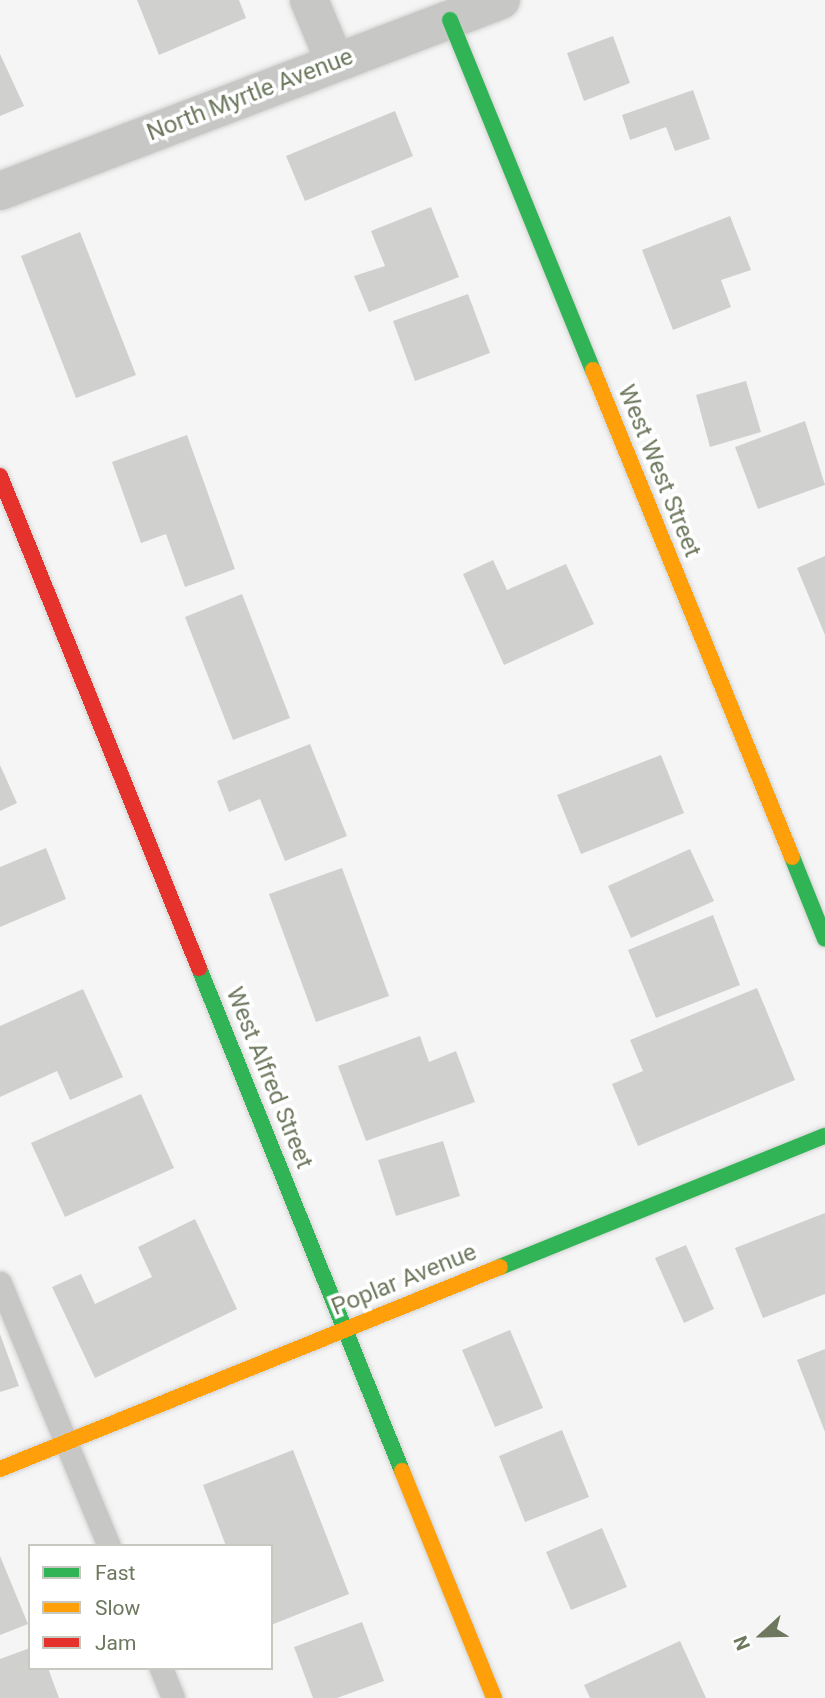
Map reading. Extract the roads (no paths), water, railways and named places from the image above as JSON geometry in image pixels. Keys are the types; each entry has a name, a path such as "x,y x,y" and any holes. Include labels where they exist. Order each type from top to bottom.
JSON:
{"street":[{"path":"309,0 335,62"},
{"name":"North Myrtle Avenue","path":"0,191 501,0"},
{"name":"West West Street","path":"450,20 825,939"},
{"name":"West Alfred Street","path":"0,476 494,1698"},
{"name":"Poplar Avenue","path":"0,1469 825,1136"}],"lane":[{"path":"0,1283 108,1544"},
{"path":"162,1670 173,1698"}]}
